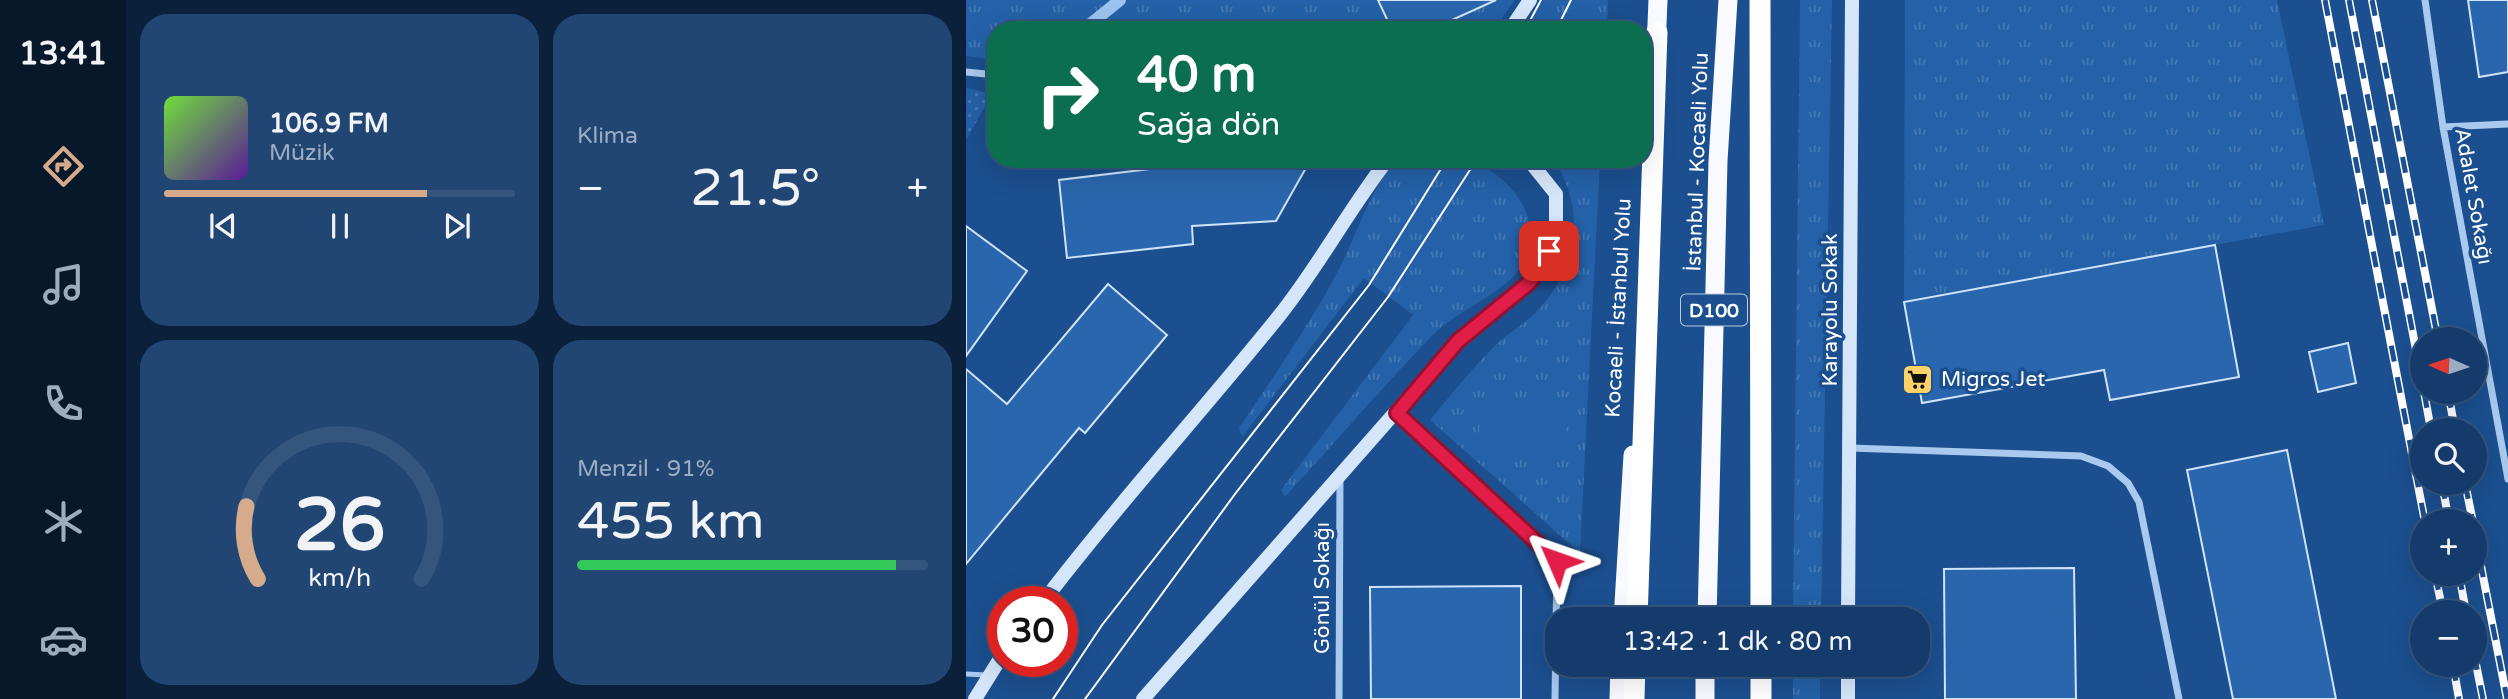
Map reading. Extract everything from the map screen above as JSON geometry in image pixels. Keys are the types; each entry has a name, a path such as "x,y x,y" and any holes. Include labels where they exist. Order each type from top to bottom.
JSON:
{"highway":[{"name":"Kocaeli - İstanbul Yolu","path":"1652,118 1657,0"},
{"name":"İstanbul - Kocaeli Yolu","path":"1707,607 1718,161 1728,0"},
{"path":"1760,0 1761,607"},
{"path":"1637,607 1657,32"},
{"name":"Kocaeli - İstanbul Yolu","path":"1624,607 1649,168"},
{"path":"1619,699 1620,677"},
{"path":"1634,699 1635,677"},
{"path":"1704,699 1705,677"},
{"path":"1761,677 1761,699"}],"main road":[{"path":"1516,21 1530,0"},
{"name":"Karayolu Sokak","path":"1849,607 1852,0"},
{"path":"1055,586 1099,528 1280,314 1334,242 1381,168"},
{"path":"1143,699 1458,341 1530,282 1549,251 1556,223 1556,194 1535,168"},
{"path":"975,699 989,677"},
{"path":"1848,677 1848,699"}],"street":[{"name":"Adalet Sokağı","path":"2425,0 2443,127 2508,479"},
{"path":"966,72 987,74"},
{"path":"2443,127 2508,124"},
{"path":"1397,413 1557,561 1555,699"},
{"path":"2498,425 2508,425"},
{"path":"1850,448 2032,452 2081,456 2108,466 2128,483 2138,502 2179,699"},
{"name":"Gönül Sokağı","path":"1339,699 1340,477"}],"lane":[{"path":"966,674 987,675"}],"green space":[{"path":"966,0 1515,0 1500,21 987,21 987,59 966,56"},
{"path":"1543,0 1608,0 1607,21 1529,21"},
{"path":"1800,0 1832,0 1821,607 1793,607"},
{"path":"1905,0 2277,0 2324,225 1904,302"},
{"path":"966,88 987,93 987,103 966,140"},
{"path":"1485,168 1515,193 1525,209 1530,226 1530,244 1524,262 1511,279 1438,330 1285,497 1281,490 1413,315 1364,278 1242,437 1239,428 1314,313 1344,260 1388,170"},
{"path":"1558,168 1600,168 1580,553 1430,420 1497,344 1540,308 1563,273 1574,235 1574,216 1564,178"},
{"path":"1480,400 1568,403 1565,453 1479,449"},
{"path":"1793,677 1820,677 1820,699 1793,699"}],"building":[{"path":"1378,0 1496,0 1450,21 1388,21"},
{"path":"2468,0 2508,0 2508,72 2479,77"},
{"path":"1158,168 1306,168 1276,221 1192,226 1193,244 1067,258 1059,180"},
{"path":"966,226 1027,271 966,356"},
{"path":"2215,245 2239,377 2110,400 2104,370 1922,403 1904,302"},
{"path":"1108,284 1167,335 1085,433 1079,428 966,564 966,369 1007,404"},
{"path":"2348,343 2356,383 2318,392 2309,352"},
{"path":"2287,450 2336,699 2233,699 2187,470"},
{"path":"2074,568 2076,699 1945,699 1944,569"},
{"path":"1521,586 1521,699 1371,699 1370,587"}],"waterway":[{"path":"1094,21 1120,0"}],"tram line":[{"path":"1530,21 1541,0"},
{"path":"1560,21 1571,0"},
{"path":"1053,699 1102,625 1369,285 1441,168"},
{"path":"1085,699 1235,494 1388,297 1471,168"}],"railway":[{"path":"2325,0 2423,509"},
{"path":"2349,0 2412,327"},
{"path":"2372,0 2435,327"},
{"path":"2426,404 2429,418"},
{"path":"2450,404 2453,418"},
{"path":"2444,495 2447,509"},
{"path":"2467,495 2470,509"},
{"path":"2438,586 2440,600"},
{"path":"2461,586 2464,600"},
{"path":"2485,586 2507,699"},
{"path":"2455,677 2459,699"},
{"path":"2479,677 2483,699"}],"place":[{"name":"Migros Jet","path":"1918,379"}],"route":[{"path":"1549,251 1530,282 1458,341 1397,413 1557,561"}]}
